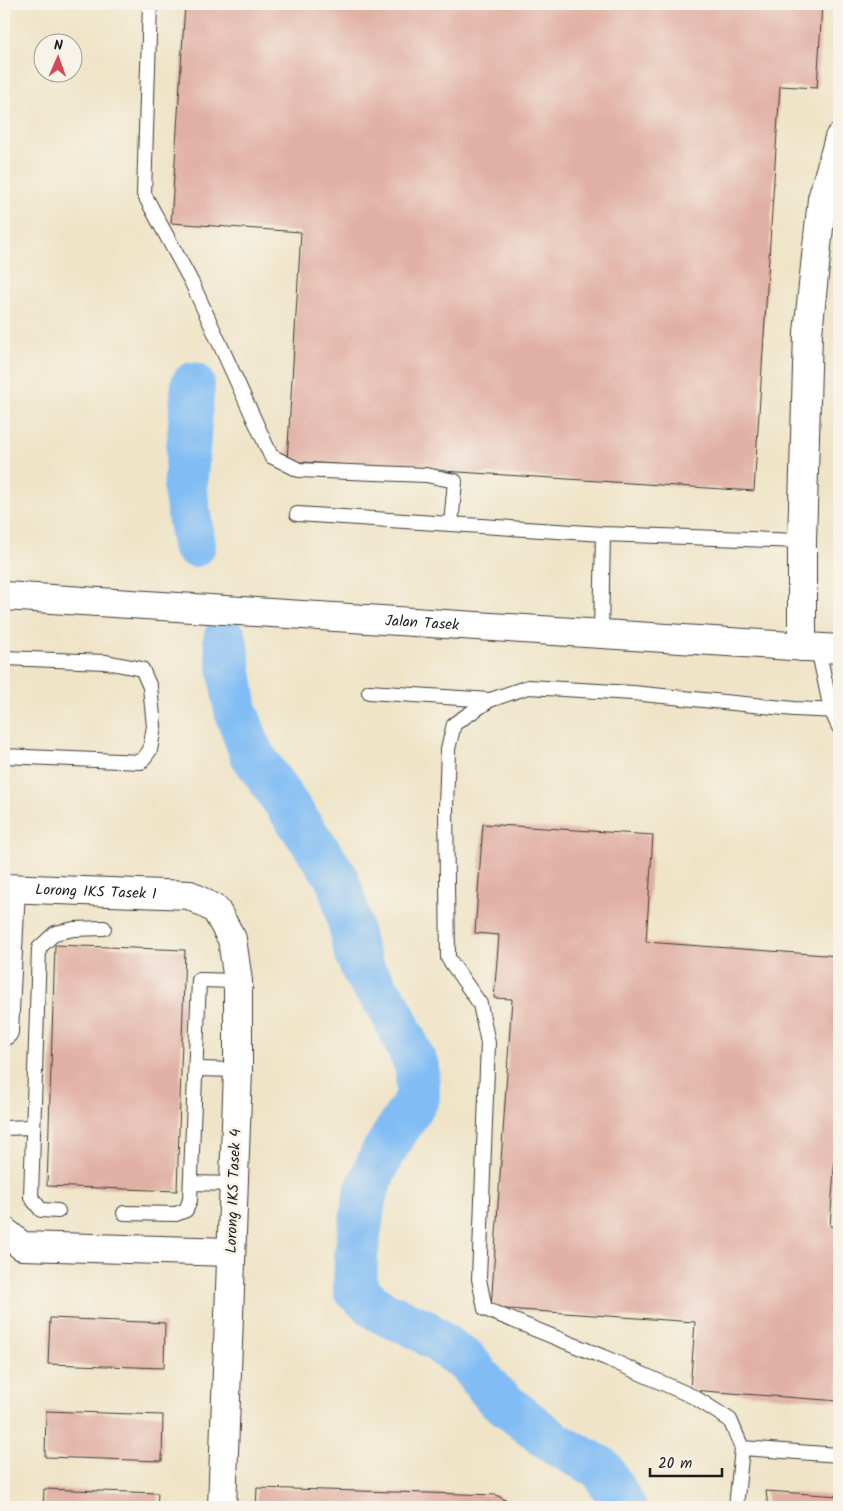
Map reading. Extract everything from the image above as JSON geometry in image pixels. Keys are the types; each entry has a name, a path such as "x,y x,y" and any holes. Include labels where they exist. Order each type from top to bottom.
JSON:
{"street":[{"path":"820,648 802,541 808,333 822,199 839,138"},
{"name":"Jalan Tasek","path":"4,596 820,648"},
{"path":"4,1031 7,889"},
{"name":"Lorong IKS Tasek 1","path":"7,889 190,895"},
{"name":"Lorong IKS Tasek 4","path":"190,895 216,910 232,939 238,981 238,1070 222,1507"},
{"path":"4,1231 22,1246 231,1252"}],"lane":[{"path":"150,4 144,194 192,284 270,456 299,470 426,476 455,481 451,524"},
{"path":"297,514 602,534 802,541"},
{"path":"601,634 602,534"},
{"path":"820,648 839,727"},
{"path":"4,658 106,662 142,669 150,687 154,726 150,750 141,762 4,756"},
{"path":"736,1507 742,1448 730,1420 694,1397 606,1358 485,1309 480,1279 488,1043 480,1004 448,958 446,807 448,749 454,724 490,700 528,687 633,693 794,709 835,710"},
{"path":"369,692 490,700"},
{"path":"58,1211 41,1210 31,1197 39,948 55,933 74,929 104,928"},
{"path":"124,1213 176,1214 186,1210 190,1200 191,1183 199,980 238,981"},
{"path":"196,1069 238,1070"},
{"path":"4,1128 33,1127"},
{"path":"191,1183 233,1184"},
{"path":"742,1448 839,1454"}],"building":[{"path":"185,4 822,4 817,88 780,86 754,491 287,461 301,232 171,223"},
{"path":"483,824 653,835 646,942 839,956 839,1098 830,1226 839,1227 839,1401 690,1390 695,1322 491,1308 512,999 494,998 499,935 475,933"},
{"path":"55,945 185,950 177,1191 47,1186"},
{"path":"50,1318 165,1323 164,1368 48,1364"},
{"path":"46,1411 163,1415 162,1461 45,1457"},
{"path":"257,1488 496,1495 519,1507 256,1507"},
{"path":"44,1489 158,1493 157,1507 43,1507"},
{"path":"766,1491 839,1496 839,1507 768,1507"}],"waterway":[{"path":"193,384 185,490 194,545"},
{"path":"225,639 236,711 251,753 337,878 346,907 356,953 365,974 389,1006 417,1067 418,1097 382,1154 365,1194 356,1255 355,1290 380,1311 421,1329 467,1362 496,1397 556,1444 601,1468 624,1507"}]}
